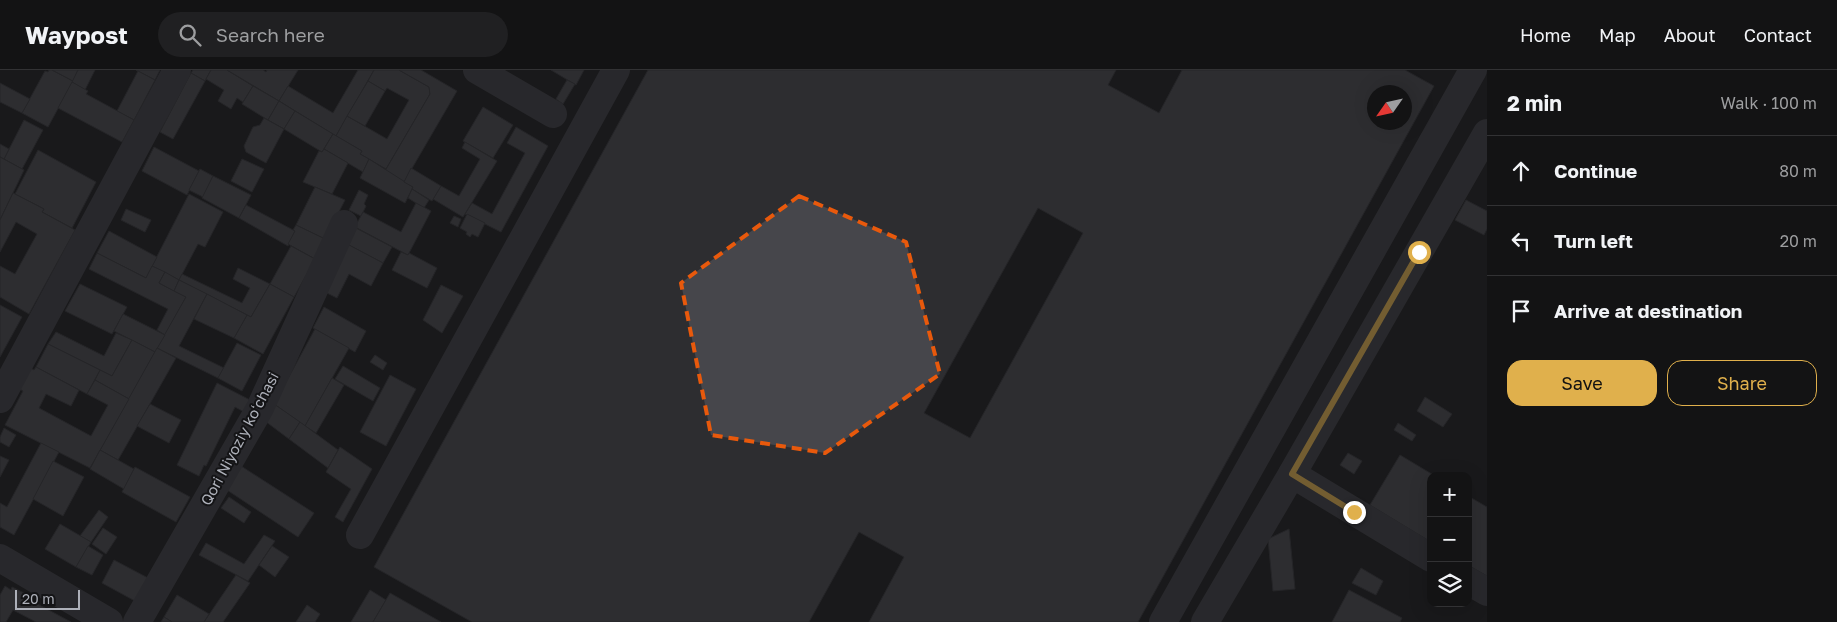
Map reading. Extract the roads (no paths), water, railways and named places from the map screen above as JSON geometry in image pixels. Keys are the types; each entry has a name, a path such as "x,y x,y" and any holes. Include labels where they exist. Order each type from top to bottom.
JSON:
{"street":[{"path":"0,400 177,70"},
{"path":"477,70 553,114"},
{"path":"360,535 616,70"},
{"path":"1163,622 1473,70"},
{"path":"1205,622 1487,133"},
{"name":"Qori Niyoziy koʻchasi","path":"137,622 260,408 344,224"},
{"path":"1292,474 1427,556"},
{"path":"0,558 109,622"},
{"path":"1472,583 1487,592"}]}
